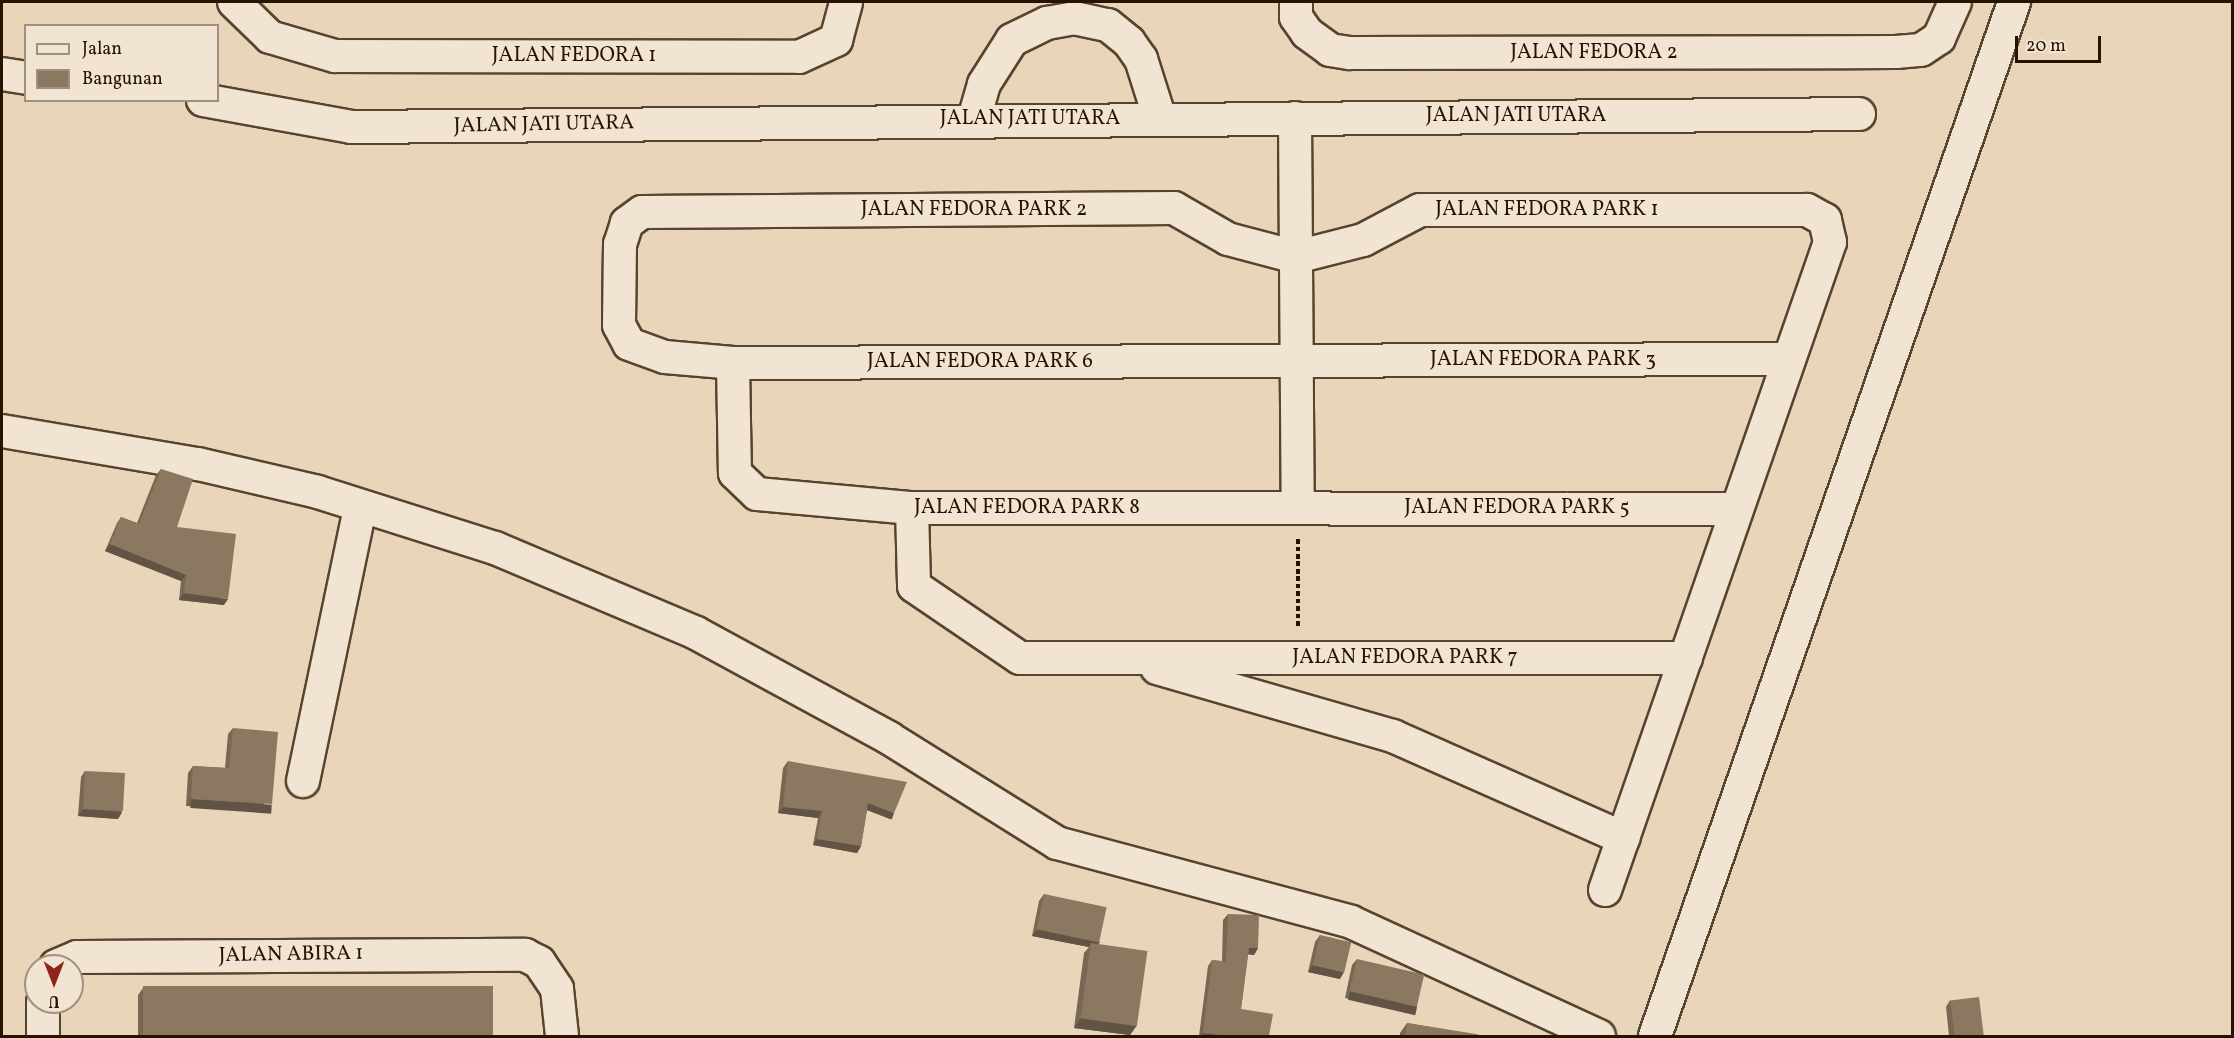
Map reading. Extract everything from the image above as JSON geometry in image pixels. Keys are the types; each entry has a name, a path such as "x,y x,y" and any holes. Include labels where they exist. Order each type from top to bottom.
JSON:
{"street":[{"name":"JALAN FEDORA 1","path":"234,2 270,37 335,56 799,57 836,40 846,2"},
{"name":"JALAN FEDORA 2","path":"1296,2 1296,17 1307,33 1330,50 1350,53 1921,50 1939,38 1955,2"},
{"path":"1655,1036 2014,2"},
{"path":"974,119 984,84 1012,40 1074,10 1108,26 1129,42 1141,60 1160,119"},
{"path":"2,74 24,78"},
{"name":"JALAN JATI UTARA","path":"212,102 288,120 351,127 974,119 1859,114"},
{"path":"1295,118 1298,508"},
{"name":"JALAN FEDORA PARK 2","path":"642,212 1174,208 1228,238 1296,257"},
{"name":"JALAN FEDORA PARK 1","path":"1296,257 1363,240 1420,210 1807,210 1825,220 1830,242 1789,359"},
{"name":"JALAN FEDORA PARK 6","path":"642,212 627,223 620,244 619,325 629,344 664,357 733,363 1297,361"},
{"path":"1605,890 1789,359"},
{"name":"JALAN FEDORA PARK 3","path":"1297,361 1789,359"},
{"name":"JALAN FEDORA PARK 8","path":"733,363 735,473 757,494 912,508 1298,508"},
{"path":"2,431 198,464 495,548 696,633 889,738 1057,843 1351,922 1599,1036"},
{"path":"303,781 360,508"},
{"name":"JALAN FEDORA PARK 7","path":"912,508 914,586 1020,658 1686,658"},
{"name":"JALAN FEDORA PARK 5","path":"1298,508 1736,509"},
{"name":"JALAN FEDORA PARK 7","path":"1124,658 1393,736 1623,838"},
{"name":"JALAN ABIRA 1","path":"84,957 525,955 539,962 557,989 562,1036"},
{"path":"43,1014 43,1036"}],"path":[{"path":"1298,508 1298,658"}],"building":[{"path":"161,469 193,479 177,527 236,534 228,599 184,593 186,575 110,544 121,517 139,524"},
{"path":"233,728 278,732 272,804 191,799 193,766 229,768"},
{"path":"788,761 907,782 894,813 868,803 861,846 817,839 822,811 783,807"},
{"path":"85,771 125,773 123,811 83,809"},
{"path":"1044,894 1107,907 1099,943 1037,929"},
{"path":"1228,914 1259,915 1258,948 1249,948 1241,1009 1273,1014 1269,1036 1229,1036 1203,1033 1212,960 1226,962"},
{"path":"1320,935 1351,942 1344,972 1313,965"},
{"path":"1091,943 1147,951 1137,1026 1080,1018"},
{"path":"1357,959 1424,975 1417,1007 1350,991"},
{"path":"143,986 493,986 493,1036 143,1036"},
{"path":"1979,997 1984,1036 1955,1036 1950,1001"},
{"path":"1407,1023 1476,1034 1483,1036 1405,1036"}]}
